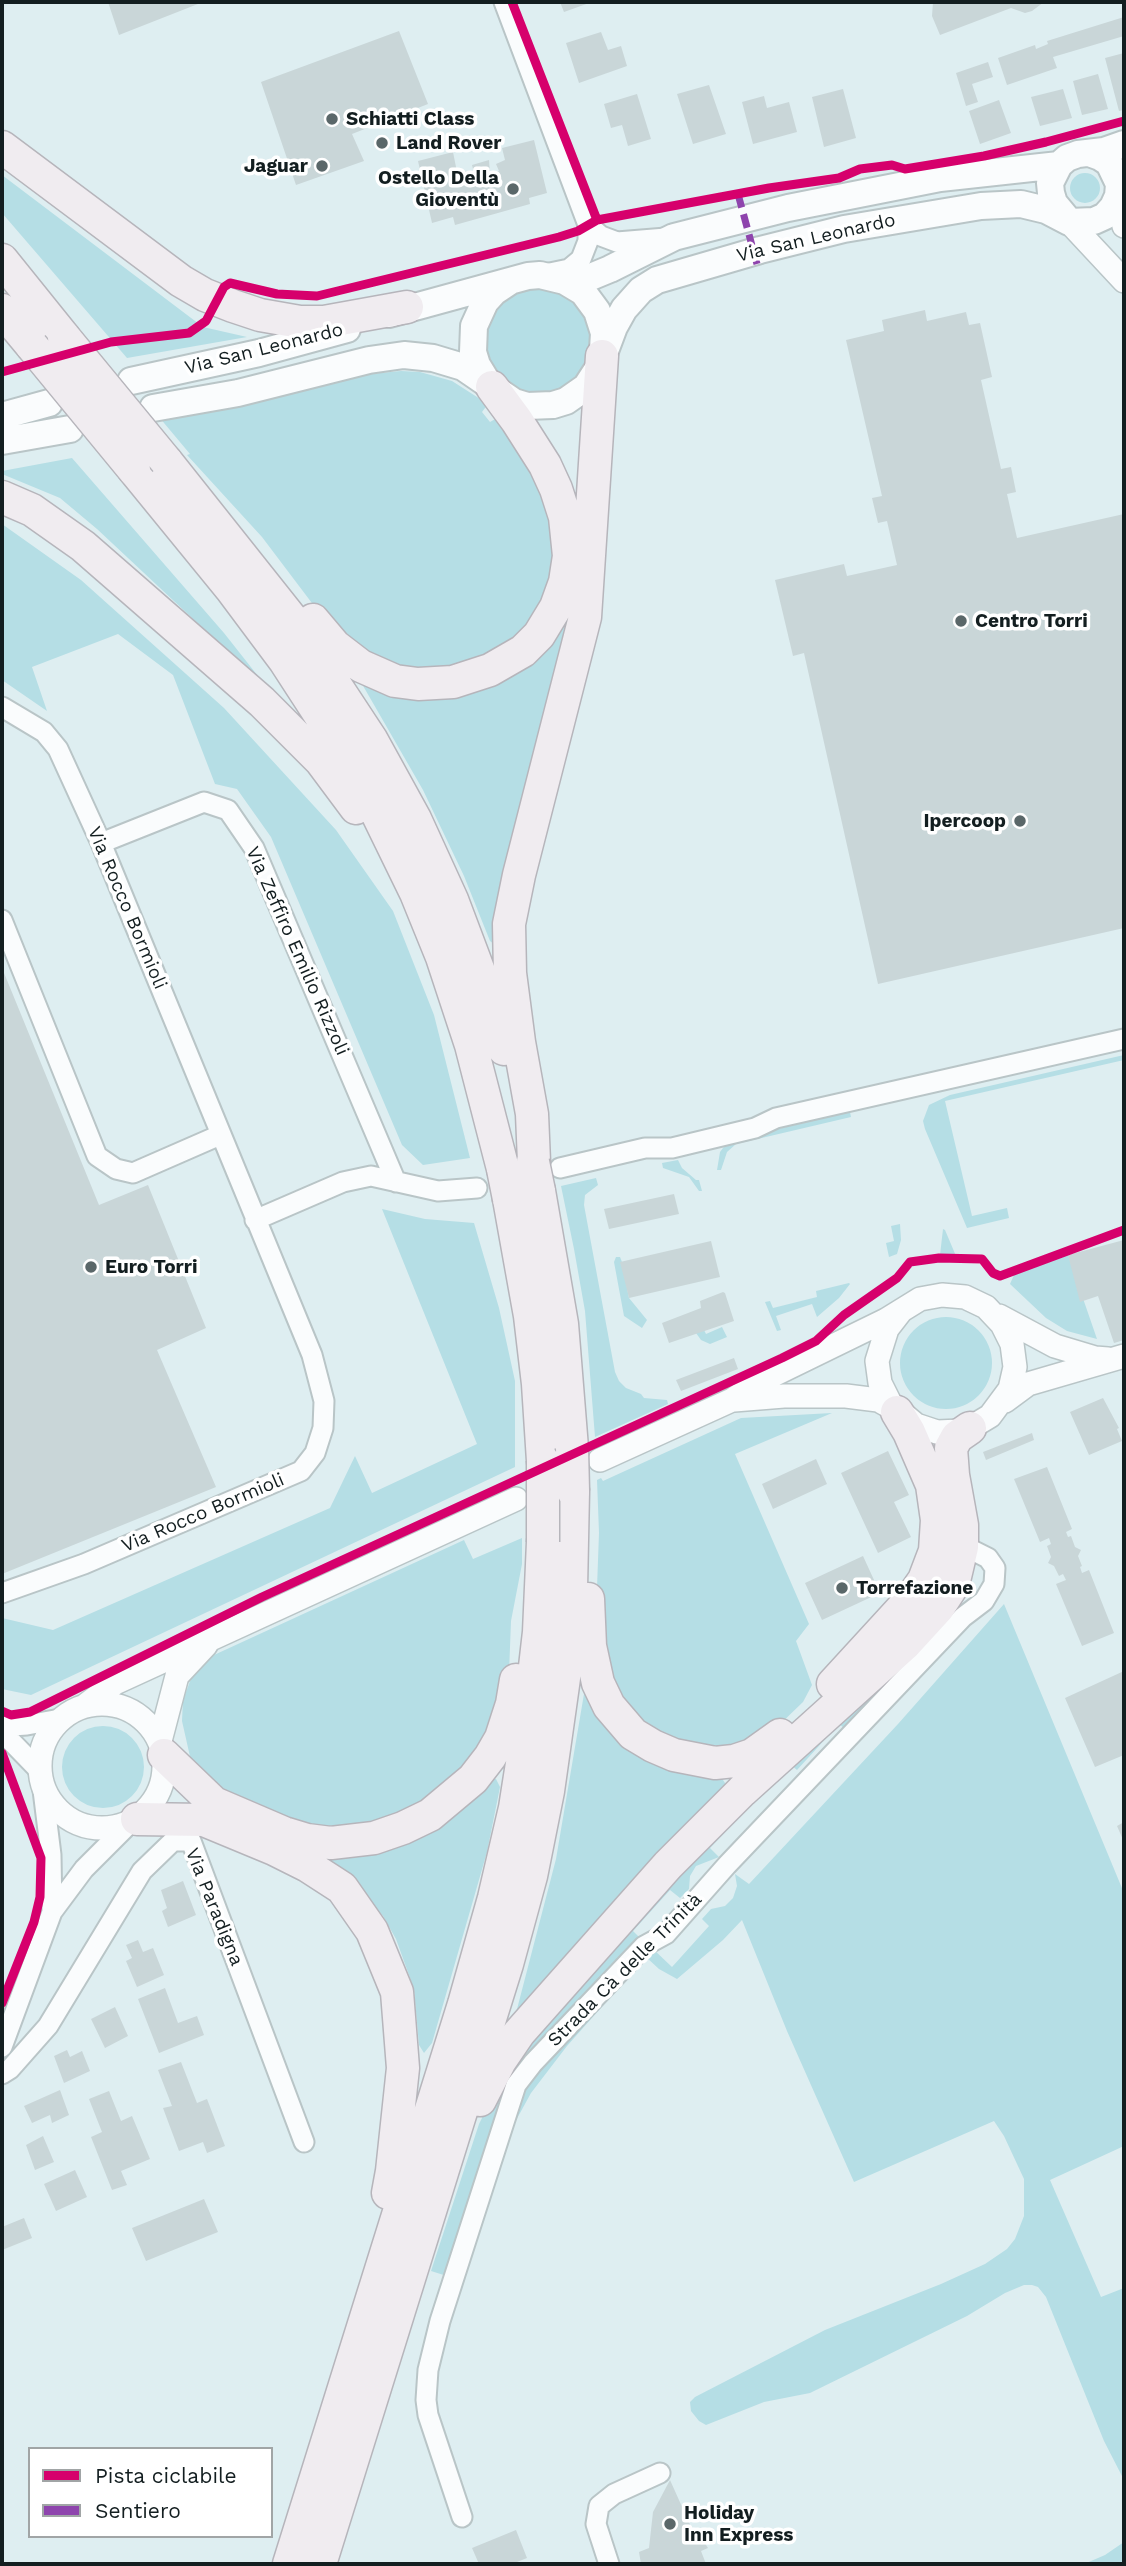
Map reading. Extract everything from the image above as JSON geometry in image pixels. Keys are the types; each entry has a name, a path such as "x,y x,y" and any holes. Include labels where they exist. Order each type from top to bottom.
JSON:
{"highway":[{"path":"2,147 181,281 205,295 260,315 300,322 324,321 407,307"},
{"path":"2,260 268,588 329,673 372,739 415,819 452,901 482,979 511,1074 557,1290 568,1389 583,1465 592,1660 598,1683 616,1716 634,1734 674,1755 705,1762 734,1761 761,1750 829,1688 892,1622 918,1589 949,1534 953,1475 951,1448 957,1437 970,1428"},
{"path":"2,310 259,625 322,716 382,821 434,936 471,1045 531,1176"},
{"path":"289,2564 494,1898 515,1808 528,1731 539,1632 543,1542 542,1461 531,1327 532,1114 510,973 509,924 585,617 603,356"},
{"path":"174,471 193,491 224,509 323,632 354,661 379,675 410,683 434,684 471,678 509,661 539,635 563,590 569,555 565,517 553,481 529,439 492,387"},
{"path":"2,497 32,510 83,546 295,733 321,761 348,797 434,936"},
{"path":"406,2287 434,2230 480,2099 500,2061 519,2033 688,1844 768,1767 906,1643 931,1618 951,1587 961,1559 909,1432 897,1412"},
{"path":"320,2564 517,1930 536,1855 567,1657 572,1569 583,1465"},
{"path":"162,1748 214,1804 299,1838 331,1843 357,1841 396,1831 430,1815 473,1779 501,1738 512,1704 543,1542"},
{"path":"133,1821 204,1821 309,1866 341,1888 372,1931 397,1992 403,2068 393,2171 338,2408"}],"main road":[{"name":"Via San Leonardo","path":"131,381 272,349 366,324 407,307 540,278 575,282 587,279 674,237 788,208 922,181 1059,165 1077,154 1124,144"},
{"path":"1059,165 1050,183 1054,203 1069,222 1094,221 1105,216 1113,207 1120,184 1109,163 1089,153"},
{"name":"Via San Leonardo","path":"540,278 494,292 485,302 474,326 473,352 483,377 502,396 527,406 553,405 566,401 586,387 593,378 621,314 641,290 657,280 844,229 981,206 1021,204 1046,210 1069,222"},
{"path":"540,278 583,292 597,311 604,333 603,356"},
{"name":"Via San Leonardo","path":"153,408 238,393 369,360 397,356 424,356 455,364 492,387"},
{"path":"2,416 49,403"},
{"path":"2,440 70,429"}],"street":[{"path":"504,2 588,225 588,241 581,259 569,269 540,278"},
{"path":"1120,184 1124,226"},
{"path":"1069,222 1124,281"},
{"path":"588,225 601,236 617,242 674,237"},
{"name":"Via Rocco Bormioli","path":"2,707 44,732 58,749 101,843 317,1371 324,1401 323,1428 315,1453 301,1471 232,1503 84,1564 2,1593"},
{"name":"Via Zeffiro Emilio Rizzoli","path":"101,843 204,802 228,810 254,848 396,1182"},
{"path":"2,920 97,1156 116,1169 133,1173 219,1135"},
{"path":"531,1176 645,1148 672,1148 755,1128 776,1118 1124,1039"},
{"path":"255,1220 343,1182 371,1176 439,1191 477,1188"},
{"path":"583,1465 728,1402 757,1383 920,1299 943,1295 965,1297 1055,1346 1095,1358 1116,1358"},
{"path":"986,1307 1008,1334 1014,1355 1010,1389 998,1408"},
{"path":"897,1412 884,1394 877,1361 887,1329 901,1311"},
{"path":"728,1402 784,1396 846,1395 878,1399 916,1425 937,1432 960,1431 990,1416 1016,1391 1028,1384 1116,1358"},
{"path":"2,1724 12,1726 60,1719 86,1705 114,1683 516,1499"},
{"name":"Strada Cà delle Trinità","path":"463,2517 428,2415 428,2370 440,2321 516,2085 533,2063 644,1946 666,1934 727,1866 961,1620 984,1601 996,1576 991,1561 949,1534"},
{"path":"951,1587 964,1605 961,1620"},
{"path":"2,2047 52,1912 85,1869 155,1802 164,1779 162,1748 177,1676 214,1636"},
{"path":"86,1705 108,1703 130,1709 148,1723 162,1748"},
{"path":"52,1912 51,1855 40,1776 41,1751 48,1734 60,1719"},
{"path":"2,1732 40,1776 51,1802 66,1818 86,1827 108,1829 133,1821"},
{"name":"Via Paradigna","path":"2,2074 10,2069 48,2026 142,1871 173,1841 191,1841 304,2142"},
{"path":"609,2564 596,2524 599,2506 614,2494 660,2473"}],"shaded area":[{"path":"1085,173 1096,177 1100,188 1096,199 1085,203 1074,199 1070,188 1074,177"},
{"path":"2,175 203,327 247,337 127,358 2,213"},
{"path":"539,289 559,293 576,304 587,321 591,341 587,361 576,378 559,389 539,393 519,389 502,378 491,361 487,341 491,321 502,304 519,293"},
{"path":"420,372 452,381 488,404 482,412 490,422 497,418 514,433 556,524 552,585 529,628 487,658 432,671 386,665 327,623 262,537 187,455 190,454 159,417 359,375"},
{"path":"72,458 224,633 269,690 97,529 60,498 2,474 2,471"},
{"path":"2,524 81,580 224,708 336,830 393,911 434,1015 470,1158 423,1165 402,1145 271,837 237,789 215,784 173,675 118,634 32,667 47,711 2,680"},
{"path":"576,590 494,944 490,941 464,876 423,790 362,684 455,691"},
{"path":"1124,1055 1124,1060 945,1101 972,1216 1007,1208 1009,1218 967,1228 925,1129 923,1121 929,1105 950,1095"},
{"path":"850,1112 851,1117 736,1144 727,1152 721,1170 717,1170 720,1152 726,1144 739,1138"},
{"path":"678,1160 682,1168 699,1180 702,1191 699,1191 689,1177 663,1168 662,1163"},
{"path":"596,1178 598,1185 585,1195 584,1205 615,1372 626,1388 644,1398 667,1400 668,1404 595,1437 585,1311 561,1186"},
{"path":"382,1209 425,1219 474,1223 499,1308 515,1381 515,1467 31,1695 2,1689 2,1618 53,1630 330,1508 355,1456 372,1493 477,1444"},
{"path":"900,1224 901,1240 897,1254 889,1257 886,1243 894,1241 891,1226"},
{"path":"943,1229 945,1230 956,1256 940,1255"},
{"path":"1068,1255 1097,1339 1067,1331 1046,1318 1010,1284 1014,1275"},
{"path":"616,1257 620,1257 622,1262 629,1298 647,1320 642,1328 624,1316 614,1262"},
{"path":"849,1283 839,1298 817,1317 812,1304 776,1316 781,1330 777,1331 765,1302 770,1301 773,1308 817,1297 816,1291"},
{"path":"937,1317 955,1317 972,1324 985,1337 992,1354 992,1372 985,1389 972,1402 955,1409 937,1409 920,1402 907,1389 900,1372 900,1354 907,1337 920,1324"},
{"path":"722,1327 727,1337 710,1344 701,1340 696,1333 704,1330 706,1334"},
{"path":"832,1413 735,1454 809,1624 796,1641 812,1685 803,1702 775,1729 747,1747 683,1749 621,1710 596,1615 599,1533 597,1480 601,1478 603,1481 741,1418"},
{"path":"522,1538 522,1564 511,1621 509,1673 482,1752 419,1810 328,1833 232,1801 191,1761 182,1721 183,1700 192,1676 214,1655 464,1540 473,1559"},
{"path":"1004,1604 1124,1893 1124,2146 1050,2180 1101,2297 1124,2288 1124,2480 1104,2441 1046,2297 1038,2287 1032,2285 1024,2285 1005,2293 967,2316 810,2393 764,2402 706,2425 691,2411 690,2402 695,2397 825,2330 985,2264 1007,2249 1015,2239 1024,2216 1024,2179 994,2121 854,2182 787,2031 742,1920 677,1979 659,1969 646,1957 567,2046 531,2093 514,2124 447,2322 515,2096 652,1948 672,1967 709,1926 702,1919 711,1909 725,1906 733,1898 737,1886 735,1874 749,1884 898,1724"},
{"path":"585,1688 721,1777 727,1786 516,2013 556,1859"},
{"path":"871,1688 876,1694 844,1728 839,1724 797,1770 790,1764 710,1848 719,1857 696,1866 690,1876 689,1889 680,1898 670,1890 633,1931 641,1939 522,2067 506,2099 450,2277 431,2271 479,2124 508,2066 532,2032 622,1927 703,1839 770,1774"},
{"path":"103,1726 119,1729 132,1738 141,1751 144,1767 141,1783 132,1796 119,1805 103,1808 87,1805 74,1796 65,1783 62,1767 65,1751 74,1738 87,1729"},
{"path":"489,1778 496,1779 500,1787 487,1852 432,2043 424,2053 419,2045 414,1989 396,1939 383,1916 366,1896 324,1861 323,1855"},
{"path":"1124,2542 1124,2563 1084,2564 1105,2555"}],"building":[{"path":"108,2 203,2 119,35"},
{"path":"560,2 592,2 564,12"},
{"path":"933,2 1044,2 1032,11 1025,13 1011,8 940,35 932,16"},
{"path":"1124,17 1124,36 1053,57 1057,68 1007,85 998,58 1035,45 1036,49 1048,44 1047,41"},
{"name":"Schiatti Class","path":"399,31 428,104 352,134 364,161 296,185 261,82"},
{"path":"601,32 608,50 621,46 627,66 579,83 566,43"},
{"path":"1124,53 1124,110 1119,111 1105,58"},
{"path":"988,62 993,77 972,84 978,102 966,106 956,73"},
{"path":"1098,74 1108,109 1082,115 1073,81"},
{"path":"709,85 726,134 693,144 677,94"},
{"path":"843,89 856,138 824,147 812,97"},
{"path":"1063,89 1072,118 1040,126 1031,97"},
{"path":"637,94 651,139 628,146 622,125 611,128 604,104"},
{"path":"764,96 767,108 789,102 797,132 753,144 742,102"},
{"path":"999,100 1011,133 980,144 969,111"},
{"path":"534,140 547,193 529,198 530,204 455,225 453,217 432,223 418,161 453,152 457,172 468,171 468,176 475,177 472,165 489,160 490,175 499,171 496,164 505,160 502,148"},
{"name":"Centro Torri","path":"925,310 927,321 966,312 969,325 980,323 992,377 981,380 1001,469 1011,467 1016,492 1007,494 1017,538 1124,514 1124,928 878,984 804,653 793,656 775,580 844,564 847,576 897,565 887,521 878,523 872,498 882,496 846,340 884,331 882,320"},
{"name":"Euro Torri","path":"2,968 99,1205 148,1185 206,1328 157,1350 216,1487 2,1574"},
{"path":"674,1194 679,1214 609,1229 604,1209"},
{"path":"1124,1240 1124,1340 1114,1343 1098,1296 1080,1302 1068,1255"},
{"path":"711,1241 720,1277 629,1298 620,1262"},
{"path":"723,1292 734,1321 669,1343 662,1323 701,1308 700,1301"},
{"path":"734,1358 738,1369 681,1391 676,1380"},
{"path":"1103,1398 1119,1428 1117,1429 1122,1441 1089,1455 1070,1412"},
{"path":"1032,1433 1034,1440 986,1460 983,1452"},
{"path":"888,1451 909,1495 894,1502 911,1537 878,1553 841,1473"},
{"path":"816,1459 827,1484 773,1509 762,1484"},
{"path":"1047,1467 1072,1529 1066,1532 1068,1537 1071,1536 1075,1547 1081,1550 1078,1556 1082,1573 1089,1570 1114,1633 1082,1646 1056,1584 1066,1580 1063,1574 1059,1576 1054,1566 1048,1563 1051,1557 1047,1546 1051,1544 1049,1538 1040,1542 1014,1479"},
{"name":"Torrefazione","path":"863,1556 880,1593 822,1620 805,1583"},
{"path":"1124,1671 1124,1755 1095,1767 1065,1698"},
{"path":"1124,1822 1124,1842 1117,1826"},
{"path":"183,1881 196,1915 168,1927 162,1911 167,1908 161,1890"},
{"path":"138,1940 143,1952 153,1948 164,1975 137,1987 126,1961 132,1958 126,1945"},
{"path":"165,1988 178,2023 197,2016 204,2035 159,2053 138,1999"},
{"path":"115,2007 128,2036 105,2048 91,2019"},
{"path":"67,2050 70,2057 82,2051 90,2071 64,2083 54,2056"},
{"path":"181,2062 197,2103 207,2099 225,2146 207,2153 203,2142 179,2151 163,2108 172,2106 158,2070"},
{"path":"60,2090 69,2115 52,2123 50,2115 32,2123 24,2106"},
{"path":"109,2091 121,2121 132,2116 150,2159 121,2171 127,2185 112,2190 91,2137 102,2132 89,2099"},
{"path":"43,2136 54,2162 35,2170 26,2145"},
{"path":"75,2170 87,2197 56,2211 44,2184"},
{"path":"204,2199 218,2232 146,2261 132,2228"},
{"path":"24,2218 32,2238 2,2250 2,2227"},
{"name":"Holiday Inn Express","path":"670,2480 692,2529 708,2548 701,2551 706,2564 641,2564 639,2552 649,2548 653,2512"},
{"path":"516,2530 527,2558 512,2564 479,2564 472,2548"}],"marked path":[{"path":"738,194 757,264"}],"cycle path":[{"path":"512,2 597,220"},
{"path":"2,372 111,342 189,333 206,321 224,287 230,283 277,294 317,296 559,237 578,231 597,220 769,188 839,178 860,169 892,165 905,169 984,156 1124,121"},
{"path":"2,1711 11,1715 30,1712 262,1597 782,1358 816,1341 844,1315 897,1278 910,1262 939,1258 982,1259 993,1273 1000,1276 1124,1230"},
{"path":"2,1753 41,1858 40,1897 34,1922 2,2003"}],"place":[{"name":"Schiatti Class","path":"332,119"},
{"name":"Land Rover","path":"382,143"},
{"name":"Jaguar","path":"322,166"},
{"name":"Ostello Della Gioventù","path":"513,189"},
{"name":"Centro Torri","path":"961,621"},
{"name":"Ipercoop","path":"1020,821"},
{"name":"Euro Torri","path":"91,1267"},
{"name":"Torrefazione","path":"842,1588"},
{"name":"Holiday Inn Express","path":"670,2524"}]}
